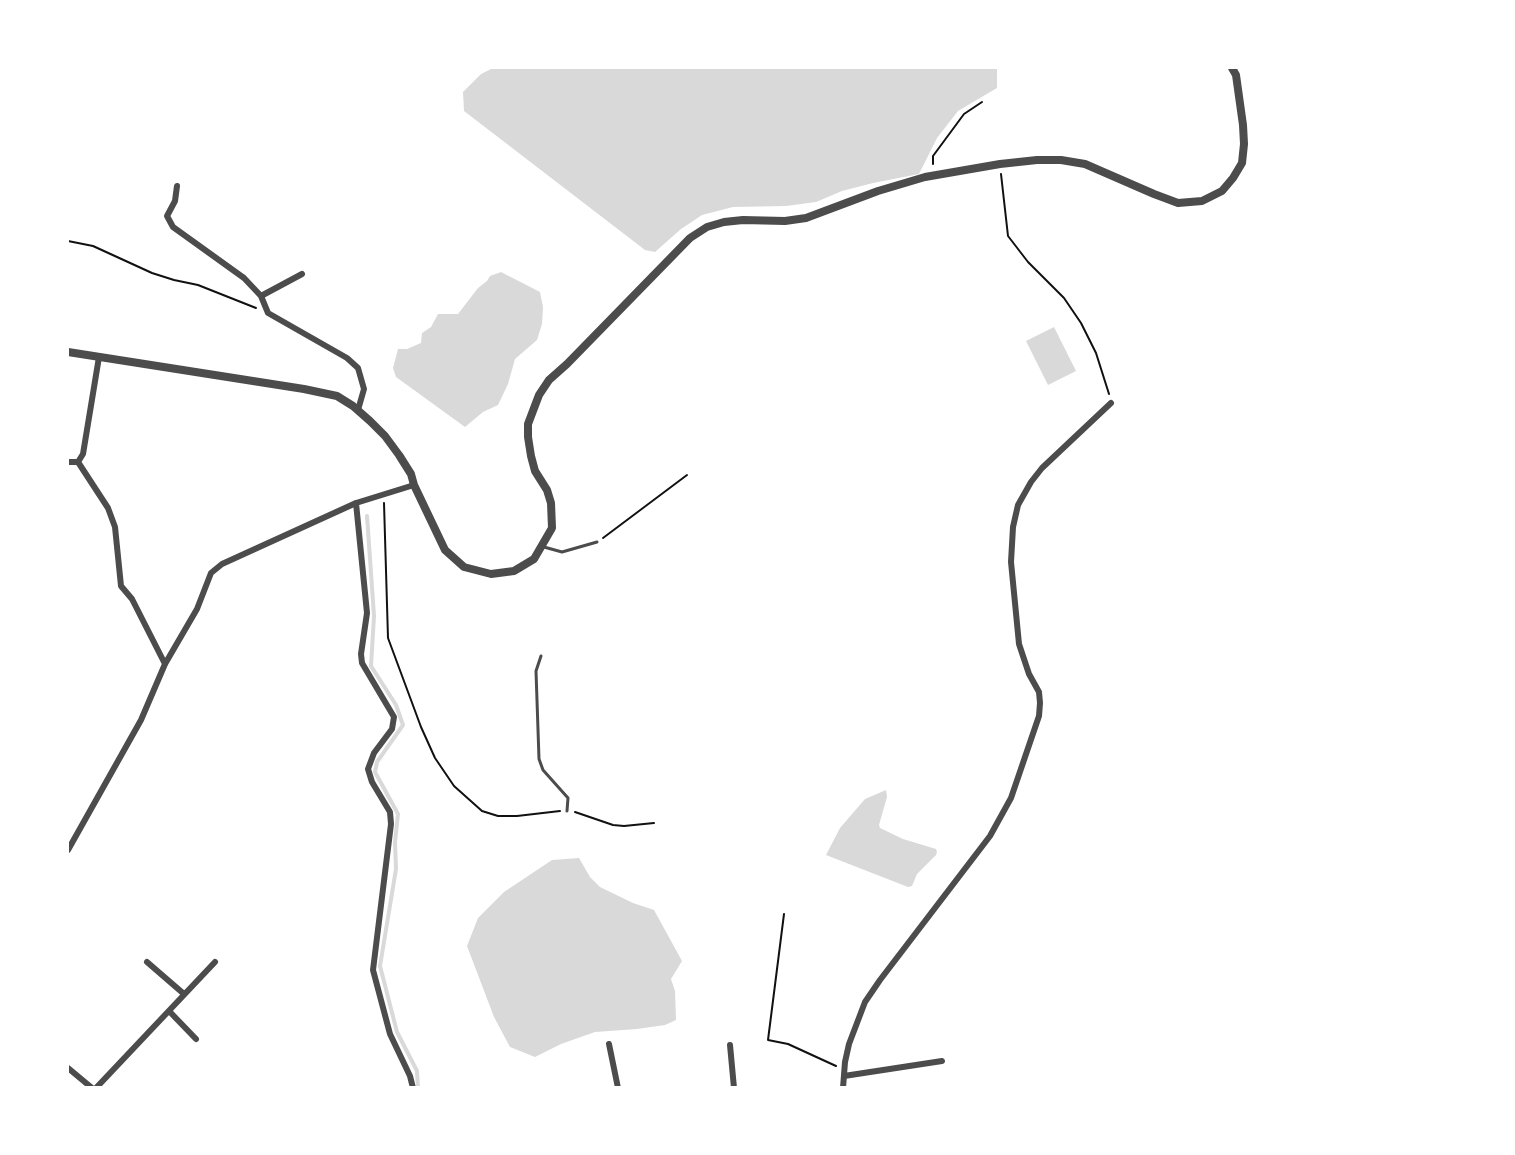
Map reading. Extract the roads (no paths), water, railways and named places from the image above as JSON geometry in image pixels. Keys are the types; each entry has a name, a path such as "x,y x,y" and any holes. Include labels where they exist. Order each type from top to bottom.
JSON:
{"street":[{"path":"68,352 304,388 337,396 358,410 385,435 411,474 445,550 464,567 491,573 514,571 534,560 552,528 551,503 547,490 535,471 528,437 528,424 540,395 549,380 690,238 707,227 723,222 785,221 806,218 878,191 933,176 1037,160 1061,160 1085,164 1178,203 1202,201 1222,191 1242,163 1243,125 1236,75 1232,68"},
{"path":"177,186 175,201 167,216 173,227 244,278 261,296 268,314 347,358 358,368 364,389 358,410"},
{"path":"261,296 302,274"},
{"path":"78,462 83,454 99,357"},
{"path":"843,1088 849,1044 865,1002 990,836 1011,798 1039,716 1040,703 1039,692 1029,674 1019,644 1011,562 1013,526 1018,505 1042,468 1111,403"},
{"path":"68,462 78,462"},
{"path":"78,462 108,508 115,526 122,586 132,599 165,664"},
{"path":"68,850 141,720 165,664 197,609 211,573 222,564 356,503 414,485"},
{"path":"356,503 367,603 362,663 394,717 392,729 374,753 368,769 372,782 390,812 391,824 373,970 390,1034 410,1076 413,1088"},
{"path":"147,963 184,994"},
{"path":"68,1068 94,1088 215,963"},
{"path":"169,1011 196,1039"},
{"path":"609,1044 618,1088"},
{"path":"730,1045 734,1088"},
{"path":"844,1073 942,1061"}],"lane":[{"path":"543,547 562,552 597,542"},
{"path":"541,656 536,671 539,759 543,770 568,798 567,811"}],"waterway":[{"path":"367,516 374,616 371,666 396,705 403,725 377,762 375,772 398,814 395,842 396,869 380,966 397,1032 417,1071 418,1088"}]}
